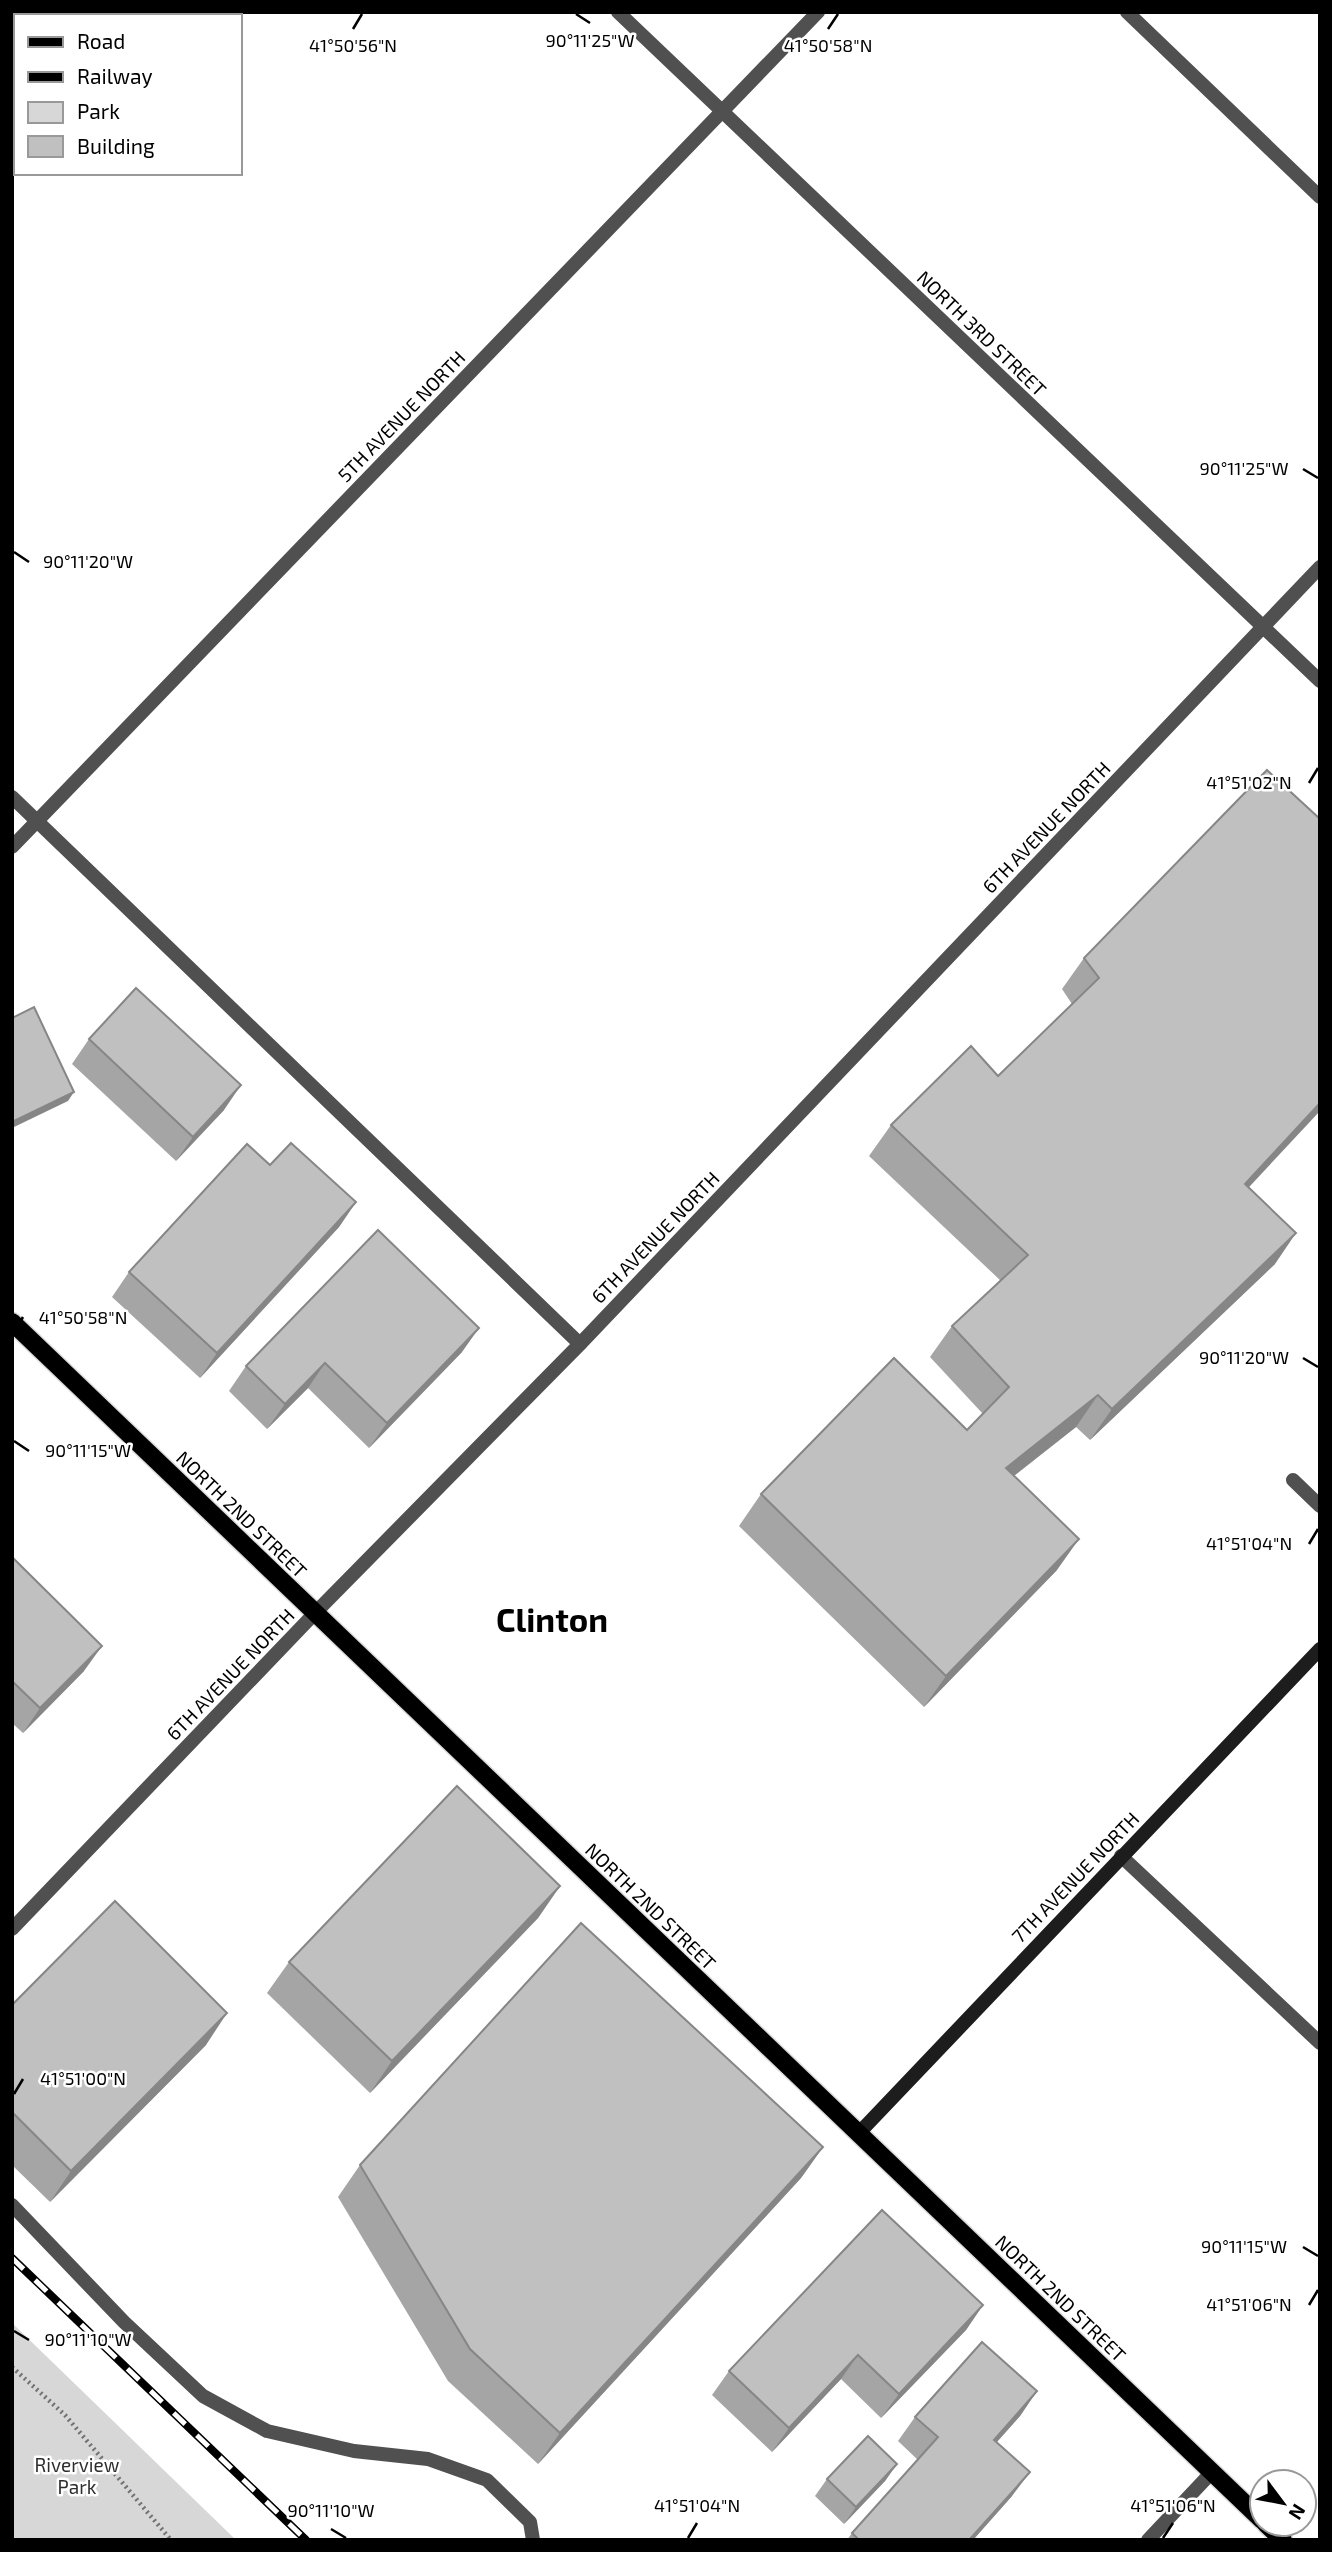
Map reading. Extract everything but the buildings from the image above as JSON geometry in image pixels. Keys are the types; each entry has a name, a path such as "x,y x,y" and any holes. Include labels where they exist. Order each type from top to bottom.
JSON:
{"main road":[{"name":"NORTH 2ND STREET","path":"12,1322 1248,2507"},
{"name":"7TH AVENUE NORTH","path":"859,2133 1320,1649"}],"street":[{"name":"NORTH 3RD STREET","path":"618,12 1320,681"},
{"name":"5TH AVENUE NORTH","path":"12,847 818,12"},
{"path":"1127,12 1320,197"},
{"name":"6TH AVENUE NORTH","path":"12,1929 314,1614 580,1344 1320,567"},
{"path":"12,797 580,1344"},
{"path":"1293,1480 1320,1506"},
{"path":"1121,1856 1320,2043"},
{"path":"12,2205 124,2322 204,2396 267,2431 354,2451 428,2459 487,2480 530,2522 533,2540"},
{"path":"1148,2540 1212,2472"}],"path":[{"path":"12,2367 65,2415 171,2540"}],"green space":[{"name":"Riverview Park","path":"12,2323 236,2540 12,2540"}],"railway":[{"path":"12,2258 306,2540"}],"district":[{"name":"Clinton","path":"552,1619"}]}
